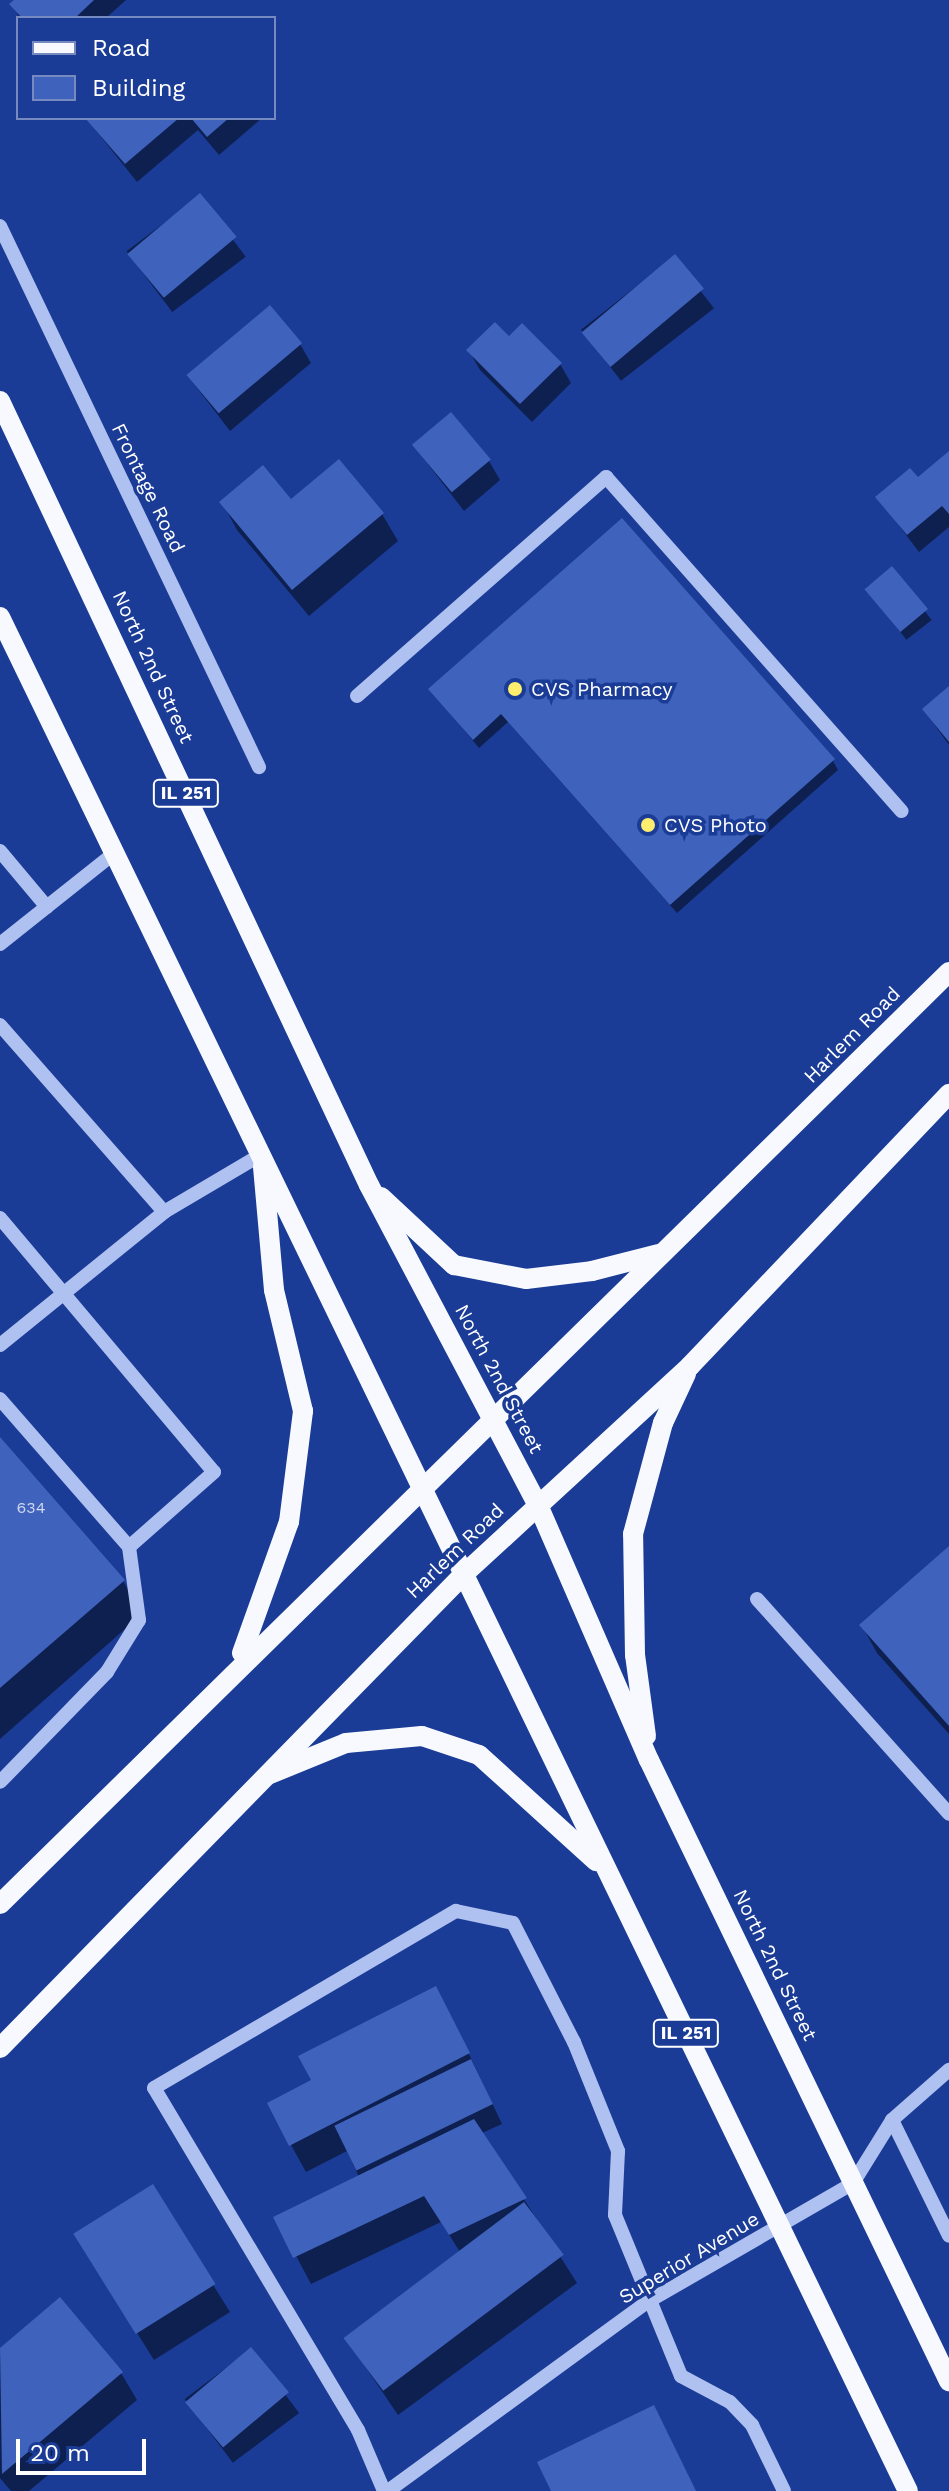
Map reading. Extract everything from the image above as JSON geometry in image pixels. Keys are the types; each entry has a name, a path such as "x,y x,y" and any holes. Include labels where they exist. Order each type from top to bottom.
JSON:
{"main road":[{"name":"North 2nd Street","path":"0,401 369,1185 538,1505 649,1760 949,2381"},
{"name":"IL 251","path":"0,617 908,2491"},
{"name":"Harlem Road","path":"0,1904 233,1671 949,972"},
{"name":"Harlem Road","path":"0,2048 464,1574 690,1366 949,1094"},
{"path":"233,1671 255,1630 289,1522 303,1411 274,1290 262,1154"},
{"path":"369,1185 454,1265 526,1279 592,1271 658,1254"},
{"path":"649,1760 635,1655 633,1534 663,1423 690,1366"},
{"path":"263,1777 346,1743 422,1736 479,1755 606,1870"}],"street":[{"name":"Frontage Road","path":"0,226 259,767"},
{"path":"357,696 606,477 902,811"},
{"path":"0,944 113,854"},
{"path":"1,857 47,907"},
{"path":"0,1025 164,1212"},
{"path":"0,1345 164,1212 262,1154"},
{"path":"0,1218 214,1472 129,1547"},
{"path":"0,1399 129,1547 139,1620 107,1672 0,1782"},
{"path":"757,1599 949,1814"},
{"path":"386,2491 358,2430 154,2088 456,1911 513,1923 574,2042 618,2151 615,2215 681,2376 730,2402 752,2425 784,2491"},
{"name":"Superior Avenue","path":"386,2491 649,2301 853,2183 892,2120 949,2070"},
{"path":"892,2120 949,2236"}],"building":[{"path":"14,0 94,0 77,16 20,16 9,4"},
{"path":"87,120 177,120 125,164"},
{"path":"193,120 227,120 207,137"},
{"path":"200,193 237,237 164,298 127,254"},
{"path":"675,254 704,288 610,367 582,332"},
{"path":"270,305 302,343 219,413 187,375"},
{"path":"495,322 509,336 522,323 562,363 520,404 466,350"},
{"path":"451,412 491,459 452,492 412,445"},
{"path":"949,451 949,514 942,506 907,535 875,497 910,468 918,477"},
{"path":"339,459 384,513 292,590 219,502 263,465 291,499"},
{"name":"CVS Pharmacy","path":"622,518 835,759 670,905 501,714 473,740 428,689"},
{"path":"892,566 928,609 900,632 864,589"},
{"path":"949,686 949,742 922,709"},
{"path":"0,1437 125,1580 0,1688"},
{"path":"949,1546 949,1726 859,1625"},
{"path":"436,1986 470,2053 289,2146 267,2103 311,2080 298,2056"},
{"path":"471,2059 493,2104 356,2171 334,2126"},
{"path":"474,2119 527,2198 449,2235 424,2196 293,2258 273,2217"},
{"path":"153,2184 216,2284 136,2334 73,2234"},
{"path":"524,2202 564,2255 383,2391 344,2338"},
{"path":"60,2297 123,2372 2,2474 0,2348"},
{"path":"251,2347 289,2392 223,2447 185,2402"},
{"path":"654,2405 696,2491 551,2491 537,2462"}],"place":[{"name":"CVS Pharmacy","path":"515,689"},
{"name":"CVS Photo","path":"648,825"}]}
